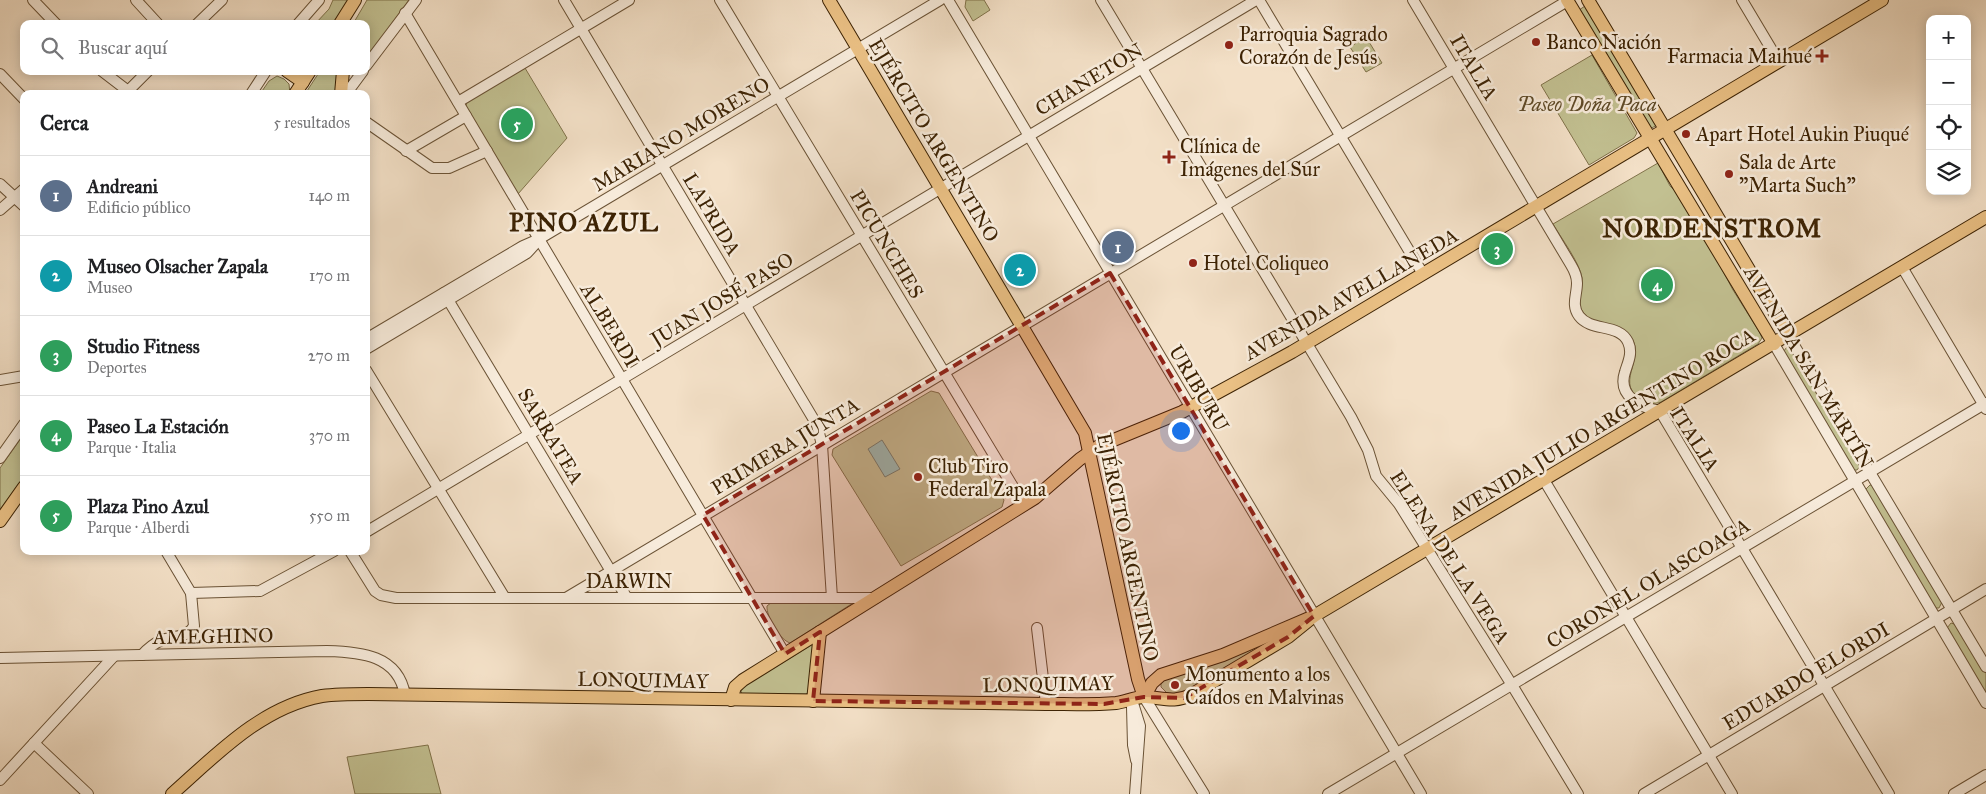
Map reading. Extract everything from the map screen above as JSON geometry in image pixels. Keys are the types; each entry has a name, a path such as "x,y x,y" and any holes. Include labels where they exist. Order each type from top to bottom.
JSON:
{"main road":[{"name":"EJÉRCITO ARGENTINO","path":"829,0 1082,427 1090,452 1138,679 1138,698"},
{"name":"AVENIDA SAN MARTÍN","path":"1567,0 1774,344"},
{"name":"AVENIDA SAN MARTÍN","path":"1588,0 1788,336"},
{"name":"AVENIDA AVELLANEDA","path":"731,700 732,691 738,684 1044,492 1090,452 1110,441 1190,407 1306,343 1882,0"},
{"path":"343,20 355,1"},
{"path":"348,20 355,1"},
{"path":"342,90 343,75"},
{"path":"298,90 307,77"},
{"name":"AVENIDA JULIO ARGENTINO ROCA","path":"1138,698 1161,676 1224,655 1314,616 1986,217"},
{"path":"0,521 20,493"},
{"name":"AVENIDA JULIO ARGENTINO ROCA","path":"1138,698 1169,701 1191,695 1288,637 1314,616"},
{"path":"813,701 820,632"},
{"name":"LONQUIMAY","path":"172,794 239,736 280,710 313,698 341,694 1046,704 1104,704 1138,698"}],"street":[{"path":"34,0 52,20"},
{"path":"136,0 154,20"},
{"path":"202,20 222,0"},
{"path":"302,20 319,0"},
{"path":"370,61 416,0"},
{"name":"LAPRIDA","path":"564,0 814,420 822,445 832,598"},
{"path":"458,102 629,0"},
{"name":"PICUNCHES","path":"720,0 1024,505"},
{"name":"MARIANO MORENO","path":"447,296 527,253 540,239 940,0"},
{"name":"URIBURU","path":"948,0 1421,794"},
{"name":"ELENA DE LA VEGA","path":"1101,0 1358,430 1368,450 1376,476 1399,504 1512,684 1578,794"},
{"path":"1257,0 1423,274"},
{"name":"CHANETON","path":"940,188 1257,0"},
{"name":"ITALIA","path":"1413,0 1574,271 1577,285 1574,306 1578,316 1587,323 1614,330 1624,336 1628,342 1629,360 1624,376 1627,392 1643,408 1660,411 1889,794"},
{"name":"PRIMERA JUNTA","path":"566,598 1567,0"},
{"path":"1742,0 1779,62"},
{"name":"ALBERDI","path":"405,13 785,654"},
{"path":"0,74 20,95"},
{"path":"107,75 124,90"},
{"path":"131,90 144,75"},
{"path":"254,90 263,75"},
{"path":"349,90 360,75"},
{"path":"406,151 466,116"},
{"path":"370,125 426,166 438,170 449,168 487,151"},
{"path":"0,184 20,203"},
{"name":"JUAN JOSÉ PASO","path":"370,530 940,188"},
{"path":"0,210 20,193"},
{"path":"1902,267 1985,405"},
{"path":"370,337 447,296"},
{"path":"370,346 447,296"},
{"name":"SARRATEA","path":"447,296 627,598"},
{"name":"AVENIDA SAN MARTÍN","path":"1788,336 1986,667"},
{"name":"AVENIDA SAN MARTÍN","path":"1774,344 1986,703"},
{"path":"0,380 20,377"},
{"path":"370,377 505,598"},
{"name":"CORONEL OLASCOAGA","path":"1328,794 1985,405"},
{"path":"0,458 20,430"},
{"path":"1544,480 1732,794"},
{"path":"142,655 149,647 162,640 189,633 194,626 191,593 168,555"},
{"path":"191,593 260,592 327,555"},
{"name":"DARWIN","path":"352,555 371,586 381,595 396,598 877,598"},
{"name":"EDUARDO ELORDI","path":"1644,794 1986,589"},
{"path":"1038,628 1046,704"},
{"name":"AMEGHINO","path":"0,658 328,651 362,654 378,659 390,666 401,679 405,695"},
{"path":"0,780 114,656"},
{"path":"1135,794 1136,739 1140,720 1138,698"},
{"name":"EJÉRCITO ARGENTINO","path":"1138,698 1204,794"},
{"path":"34,743 88,794"},
{"path":"1954,794 1986,775"}],"highlighted area":[{"path":"1110,273 1314,616 1288,637 1184,698 1144,697 1104,704 813,701 820,632 785,654 703,515"}],"green space":[{"path":"333,0 350,0 337,20 319,20 329,9"},
{"path":"367,0 409,0 370,54 370,20 355,20"},
{"path":"966,0 984,0 990,10 973,21 965,7"},
{"path":"1585,6 1657,125 1650,129 1579,10"},
{"path":"1366,37 1382,63 1366,72 1350,47"},
{"name":"Paseo Doña Paca","path":"1592,55 1637,133 1634,138 1589,165 1541,85"},
{"path":"525,68 567,138 518,194 466,106 467,101"},
{"path":"317,75 338,75 337,90 308,90"},
{"path":"277,76 284,79 289,84 290,90 263,90 269,81"},
{"path":"1658,163 1670,186 1685,200 1733,290 1762,338 1758,344 1661,402 1648,403 1634,394 1630,387 1635,355 1632,338 1621,328 1594,321 1583,312 1579,300 1582,282 1581,272 1553,224"},
{"path":"1787,347 1792,347 1860,466 1857,470 1853,470 1783,352"},
{"name":"Club Tiro Federal Zapala","path":"931,391 939,393 1004,500 1002,507 901,566 832,455 833,449"},
{"path":"20,440 20,482 0,510 0,468"},
{"path":"1870,485 1874,486 1942,602 1939,608 1935,608 1865,490"},
{"path":"772,602 853,603 790,643 778,633 771,621 767,606"},
{"path":"1951,623 1957,625 1986,673 1986,696 1947,628"},
{"path":"1279,635 1187,693 1168,694 1161,687 1161,681"},
{"path":"813,644 808,692 806,694 743,694 741,692 743,687"},
{"path":"428,745 441,794 355,794 347,757"}],"water":[{"path":"882,440 900,469 885,477 868,449"}],"place":[{"name":"Banco Nación","path":"1536,42"},
{"name":"Parroquia Sagrado Corazón de Jesús","path":"1229,45"},
{"name":"Farmacia Maihué","path":"1822,56"},
{"name":"Plaza Pino Azul","path":"517,124"},
{"name":"Apart Hotel Aukin Piuqué","path":"1686,134"},
{"name":"Clínica de Imágenes del Sur","path":"1169,157"},
{"name":"Sala de Arte \"Marta Such\"","path":"1729,174"},
{"name":"Andreani","path":"1118,247"},
{"name":"Studio Fitness","path":"1497,249"},
{"name":"Hotel Coliqueo","path":"1193,263"},
{"name":"Museo Olsacher Zapala","path":"1020,270"},
{"name":"Paseo La Estación","path":"1657,285"},
{"name":"Club Tiro Federal Zapala","path":"918,477"},
{"name":"Monumento a los Caídos en Malvinas","path":"1175,685"}],"district":[{"name":"PINO AZUL","path":"584,222"},
{"name":"NORDENSTROM","path":"1712,228"}]}
